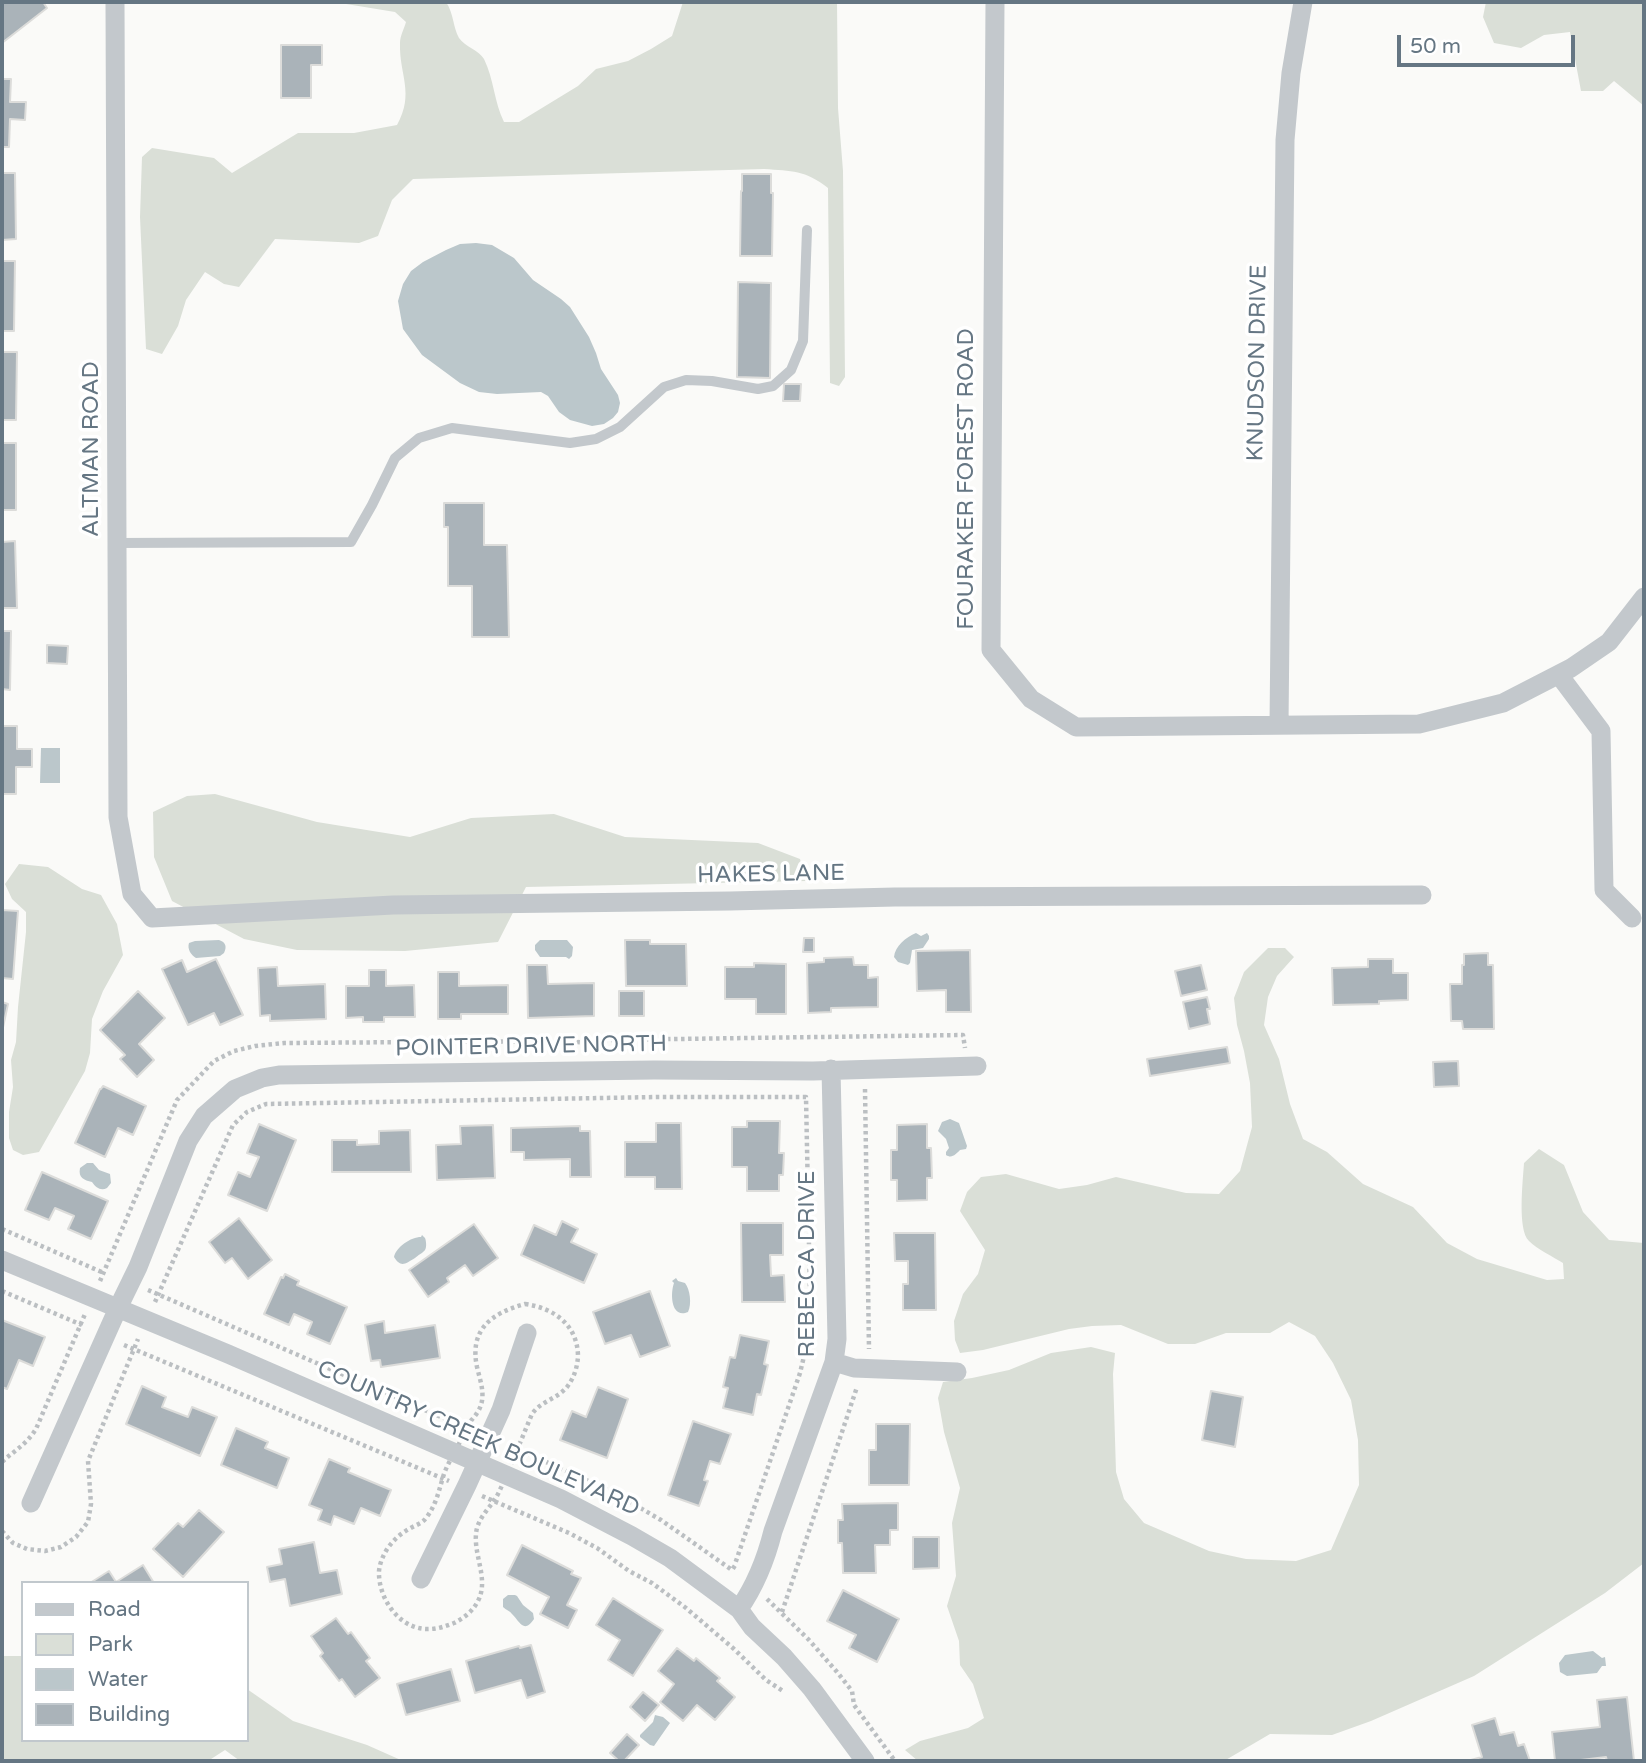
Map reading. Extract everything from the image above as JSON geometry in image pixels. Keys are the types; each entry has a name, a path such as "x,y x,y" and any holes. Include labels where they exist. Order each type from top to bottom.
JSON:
{"street":[{"name":"ALTMAN ROAD","path":"115,2 118,817 132,894"},
{"name":"FOURAKER FOREST ROAD","path":"995,2 990,650 1031,699 1076,727 1419,723 1503,703 1572,668 1609,642 1644,597"},
{"name":"KNUDSON DRIVE","path":"1279,725 1285,140 1291,73 1303,2"},
{"path":"1559,674 1601,731 1604,890 1632,918"},
{"name":"HAKES LANE","path":"132,894 152,918 393,905 909,897 1422,895"},
{"name":"POINTER DRIVE NORTH","path":"31,1503 138,1266 188,1141 204,1116 235,1090 262,1078 279,1075 972,1066"},
{"name":"REBECCA DRIVE","path":"739,1609 750,1592 769,1546 834,1362 837,1339 831,1069"},
{"name":"COUNTRY CREEK BOULEVARD","path":"2,1260 228,1354 561,1499 670,1558 739,1609 752,1627 784,1657 812,1689 865,1761"},
{"path":"421,1579 466,1489 501,1410 527,1332"},
{"path":"834,1362 854,1368 957,1372"}],"lane":[{"path":"117,542 351,542 395,458 419,438 452,428 570,443 596,439 620,427 664,387 686,380 712,381 758,389 773,386 791,370 803,341 807,229"}],"path":[{"path":"2,1462 21,1448 36,1429 177,1100 214,1061 234,1051 284,1043 590,1043 604,1040 963,1035 972,1066"},
{"path":"2,1531 13,1543 27,1549 45,1551 61,1547 76,1537 88,1522 91,1504 88,1461 134,1349 233,1125 247,1112 266,1104 806,1097 810,1295 806,1348 800,1373 735,1564"},
{"path":"2,1291 569,1532 652,1583 686,1608 766,1680 788,1694"},
{"path":"854,1705 895,1761"}],"green space":[{"path":"340,2 446,2 459,38 484,59 504,122 519,122 578,86 596,69 628,61 672,36 683,2 837,2 838,108 843,171 845,377 839,386 830,383 828,188 805,175 764,169 413,179 392,200 378,236 359,243 275,239 239,287 224,284 205,272 186,300 178,326 162,354 146,349 140,217 142,157 152,148 214,158 232,173 298,133 354,133 397,125 406,93 400,43 406,22 395,12"},
{"path":"1486,2 1644,2 1644,106 1614,81 1603,91 1581,91 1570,32 1544,35 1521,48 1494,43 1483,17"},
{"path":"215,794 317,822 410,837 471,818 554,814 625,837 758,843 800,859 806,881 526,887 498,942 405,951 297,950 244,939 172,901 154,857 153,812 187,796"},
{"path":"19,864 48,867 82,889 101,895 117,924 123,955 103,991 92,1019 90,1053 85,1071 39,1152 23,1155 13,1150 9,1138 9,1112 13,1087 11,1060 16,1042 26,912 12,899 5,884"},
{"path":"1268,948 1285,948 1294,957 1277,976 1268,997 1264,1025 1279,1059 1290,1104 1303,1139 1327,1152 1363,1184 1413,1207 1447,1243 1477,1259 1547,1280 1564,1279 1563,1263 1529,1241 1523,1227 1524,1163 1539,1149 1564,1165 1583,1212 1609,1240 1644,1243 1644,1563 1605,1593 1474,1676 1332,1735 1270,1734 1224,1761 918,1761 905,1750 920,1741 968,1728 984,1718 973,1684 960,1665 959,1641 947,1606 956,1576 952,1523 960,1488 944,1432 938,1398 943,1382 1009,1370 1051,1353 1091,1347 1115,1353 1113,1374 1116,1472 1124,1499 1144,1523 1209,1551 1246,1559 1296,1561 1331,1550 1359,1485 1358,1440 1351,1400 1333,1363 1315,1336 1289,1322 1270,1333 1226,1333 1195,1344 1168,1344 1121,1325 1069,1329 960,1353 955,1340 954,1321 963,1294 978,1274 985,1250 960,1211 967,1192 981,1177 1006,1174 1059,1189 1116,1177 1186,1193 1219,1194 1240,1171 1252,1127 1250,1083 1234,998 1244,972"},
{"path":"2,1656 21,1656 21,1742 248,1742 248,1690 293,1721 367,1745 403,1761 240,1761 225,1750 208,1761 2,1761"}],"water":[{"path":"460,244 492,245 514,258 533,280 570,307 589,337 601,369 618,395 620,403 613,418 604,424 592,426 570,420 541,392 479,392 460,383 422,355 403,329 398,301 403,284 411,271 423,262"},
{"path":"41,748 60,748 60,783 40,783"},
{"path":"916,933 921,936 927,933 929,939 923,948 912,950 908,965 898,962 894,957 896,949 905,939"},
{"path":"219,940 226,947 220,956 196,958 189,950 189,943 195,941"},
{"path":"540,940 567,940 573,947 572,956 569,959 540,957 535,945"},
{"path":"950,1119 959,1123 967,1146 954,1156 946,1155 949,1148 946,1139 938,1131 942,1122"},
{"path":"87,1163 93,1163 99,1170 110,1174 111,1183 107,1188 99,1188 81,1176 80,1168"},
{"path":"422,1235 426,1242 424,1251 406,1263 399,1263 394,1257 401,1246"},
{"path":"676,1278 685,1283 688,1289 688,1312 678,1312 673,1304 672,1281"},
{"path":"508,1595 517,1596 533,1613 534,1619 527,1626 522,1625 503,1607 503,1599"},
{"path":"1593,1651 1602,1658 1605,1657 1606,1666 1602,1666 1597,1673 1567,1676 1560,1672 1559,1663 1565,1655"},
{"path":"655,1715 670,1723 654,1746 640,1735 653,1722"}],"building":[{"path":"2,2 43,2 47,8 2,43"},
{"path":"281,45 322,45 322,65 311,65 311,98 281,98"},
{"path":"2,79 11,79 10,102 26,102 25,120 10,119 9,147 2,147"},
{"path":"2,173 15,173 16,239 2,240"},
{"path":"742,174 771,174 772,256 740,256"},
{"path":"2,261 15,261 14,331 2,331"},
{"path":"738,282 771,283 770,378 737,377"},
{"path":"2,352 17,352 16,420 2,420"},
{"path":"784,384 801,384 800,401 783,401"},
{"path":"2,443 16,443 16,510 2,510"},
{"path":"444,503 484,503 484,545 507,545 509,637 472,637 472,586 448,586 448,527 444,527"},
{"path":"15,541 17,608 2,608 2,542"},
{"path":"2,631 11,631 10,690 2,689"},
{"path":"47,645 68,646 67,664 47,663"},
{"path":"2,726 17,726 17,749 32,749 32,767 16,767 16,794 2,794"},
{"path":"2,910 18,911 13,979 2,978"},
{"path":"804,938 814,938 814,952 803,952"},
{"path":"625,940 650,940 650,944 686,944 687,986 626,986"},
{"path":"970,950 971,1012 946,1012 946,990 917,991 916,951"},
{"path":"1488,953 1488,965 1493,965 1494,1029 1463,1029 1462,1021 1451,1021 1450,984 1462,984 1464,954"},
{"path":"853,957 854,965 868,965 868,978 878,977 878,1007 831,1008 831,1012 808,1013 807,963 824,962 824,958"},
{"path":"216,959 243,1015 220,1025 214,1013 188,1025 162,969 182,960 187,972"},
{"path":"1368,959 1393,959 1393,973 1408,973 1408,1000 1333,1005 1332,968 1368,967"},
{"path":"754,963 786,964 786,1014 756,1014 756,999 725,999 725,967 754,967"},
{"path":"527,965 547,965 548,984 594,983 594,1016 528,1018"},
{"path":"1201,965 1207,990 1181,996 1175,971"},
{"path":"277,967 278,986 325,984 326,1019 270,1021 270,1015 260,1016 258,968"},
{"path":"369,970 386,970 386,986 414,985 415,1017 384,1017 384,1022 363,1022 363,1017 346,1018 346,986 369,986"},
{"path":"438,972 459,972 459,986 508,985 508,1014 461,1014 461,1019 438,1019"},
{"path":"138,991 165,1018 139,1044 154,1060 137,1077 120,1059 125,1055 100,1030"},
{"path":"619,991 644,991 644,1016 619,1016"},
{"path":"1207,997 1210,1024 1189,1029 1183,1002"},
{"path":"2,1002 8,1004 2,1032"},
{"path":"1227,1047 1230,1063 1150,1076 1147,1059"},
{"path":"1458,1061 1459,1086 1434,1087 1433,1062"},
{"path":"103,1086 146,1106 133,1135 118,1128 105,1157 75,1143"},
{"path":"747,1121 780,1121 779,1153 784,1153 779,1191 747,1191 747,1167 732,1167 732,1127 747,1127"},
{"path":"656,1123 681,1123 682,1189 655,1189 655,1177 625,1177 625,1142 656,1142"},
{"path":"259,1124 296,1140 267,1211 228,1195 238,1172 250,1177 259,1157 247,1153"},
{"path":"927,1124 927,1148 931,1148 932,1178 927,1178 927,1200 897,1201 897,1180 891,1180 891,1150 897,1150 897,1125"},
{"path":"493,1125 495,1178 437,1180 436,1145 461,1144 460,1126"},
{"path":"580,1126 580,1131 590,1131 591,1177 570,1177 570,1159 524,1160 524,1152 511,1152 511,1128"},
{"path":"410,1130 411,1172 332,1172 332,1140 357,1140 357,1145 379,1144 379,1131"},
{"path":"42,1172 108,1201 91,1239 68,1229 74,1216 55,1208 49,1220 25,1210"},
{"path":"239,1218 272,1260 248,1279 232,1258 225,1263 209,1242"},
{"path":"562,1221 578,1229 571,1242 597,1254 584,1283 521,1255 534,1225 556,1235"},
{"path":"741,1223 783,1223 783,1255 770,1255 771,1276 784,1275 785,1302 742,1302"},
{"path":"474,1224 498,1258 473,1276 465,1265 447,1278 449,1282 428,1297 409,1270"},
{"path":"894,1233 935,1233 936,1310 903,1310 903,1284 908,1284 908,1261 895,1261"},
{"path":"285,1274 299,1281 297,1285 347,1307 330,1344 307,1334 312,1322 294,1314 289,1325 264,1314 281,1277"},
{"path":"650,1291 670,1346 640,1357 631,1335 605,1344 593,1312"},
{"path":"2,1320 45,1337 33,1366 19,1360 7,1389 2,1387"},
{"path":"384,1321 385,1333 435,1325 440,1358 381,1367 380,1360 371,1361 365,1325"},
{"path":"740,1335 769,1341 764,1364 768,1365 761,1395 757,1394 753,1415 723,1408 728,1388 723,1387 730,1357 735,1358"},
{"path":"142,1386 166,1397 162,1407 188,1417 192,1407 217,1417 200,1456 126,1424"},
{"path":"598,1387 628,1399 607,1458 560,1440 572,1411 586,1417"},
{"path":"1211,1391 1243,1397 1235,1447 1202,1440"},
{"path":"693,1421 731,1434 720,1464 710,1461 704,1480 708,1481 699,1506 668,1495"},
{"path":"876,1424 910,1424 909,1485 869,1485 869,1450 876,1450"},
{"path":"236,1428 268,1442 265,1448 289,1458 277,1488 221,1465"},
{"path":"329,1459 350,1468 348,1472 391,1490 380,1516 361,1508 354,1524 334,1516 331,1525 318,1520 322,1510 309,1505"},
{"path":"898,1503 898,1530 890,1530 890,1545 875,1545 876,1573 843,1573 842,1543 838,1543 838,1520 843,1520 842,1504"},
{"path":"199,1510 224,1532 183,1577 153,1549 178,1523 183,1527"},
{"path":"913,1537 939,1537 939,1568 913,1569"},
{"path":"314,1542 320,1573 337,1570 342,1594 290,1606 285,1579 270,1582 267,1567 282,1564 279,1549"},
{"path":"522,1545 573,1571 571,1574 581,1578 567,1605 577,1610 568,1628 540,1614 549,1597 507,1575"},
{"path":"143,1565 153,1581 118,1581"},
{"path":"109,1571 115,1581 93,1581"},
{"path":"843,1590 899,1619 877,1662 849,1648 856,1635 827,1621"},
{"path":"613,1598 663,1630 633,1676 608,1660 620,1640 596,1625"},
{"path":"336,1618 348,1634 351,1632 370,1658 366,1661 380,1678 355,1697 320,1656 323,1653 311,1636"},
{"path":"531,1645 545,1692 527,1698 521,1680 475,1693 466,1661"},
{"path":"677,1648 694,1661 696,1658 720,1678 717,1681 735,1697 715,1720 697,1705 683,1721 660,1702 674,1684 658,1671"},
{"path":"451,1669 460,1701 406,1715 397,1684"},
{"path":"643,1692 659,1705 645,1721 630,1707"},
{"path":"1627,1697 1634,1761 1607,1761 1606,1757 1582,1761 1555,1761 1552,1732 1600,1727 1597,1700"},
{"path":"1495,1718 1500,1735 1514,1732 1518,1746 1524,1744 1530,1761 1467,1761 1482,1757 1472,1725"},
{"path":"627,1734 639,1745 624,1761 619,1761 610,1753"}]}
